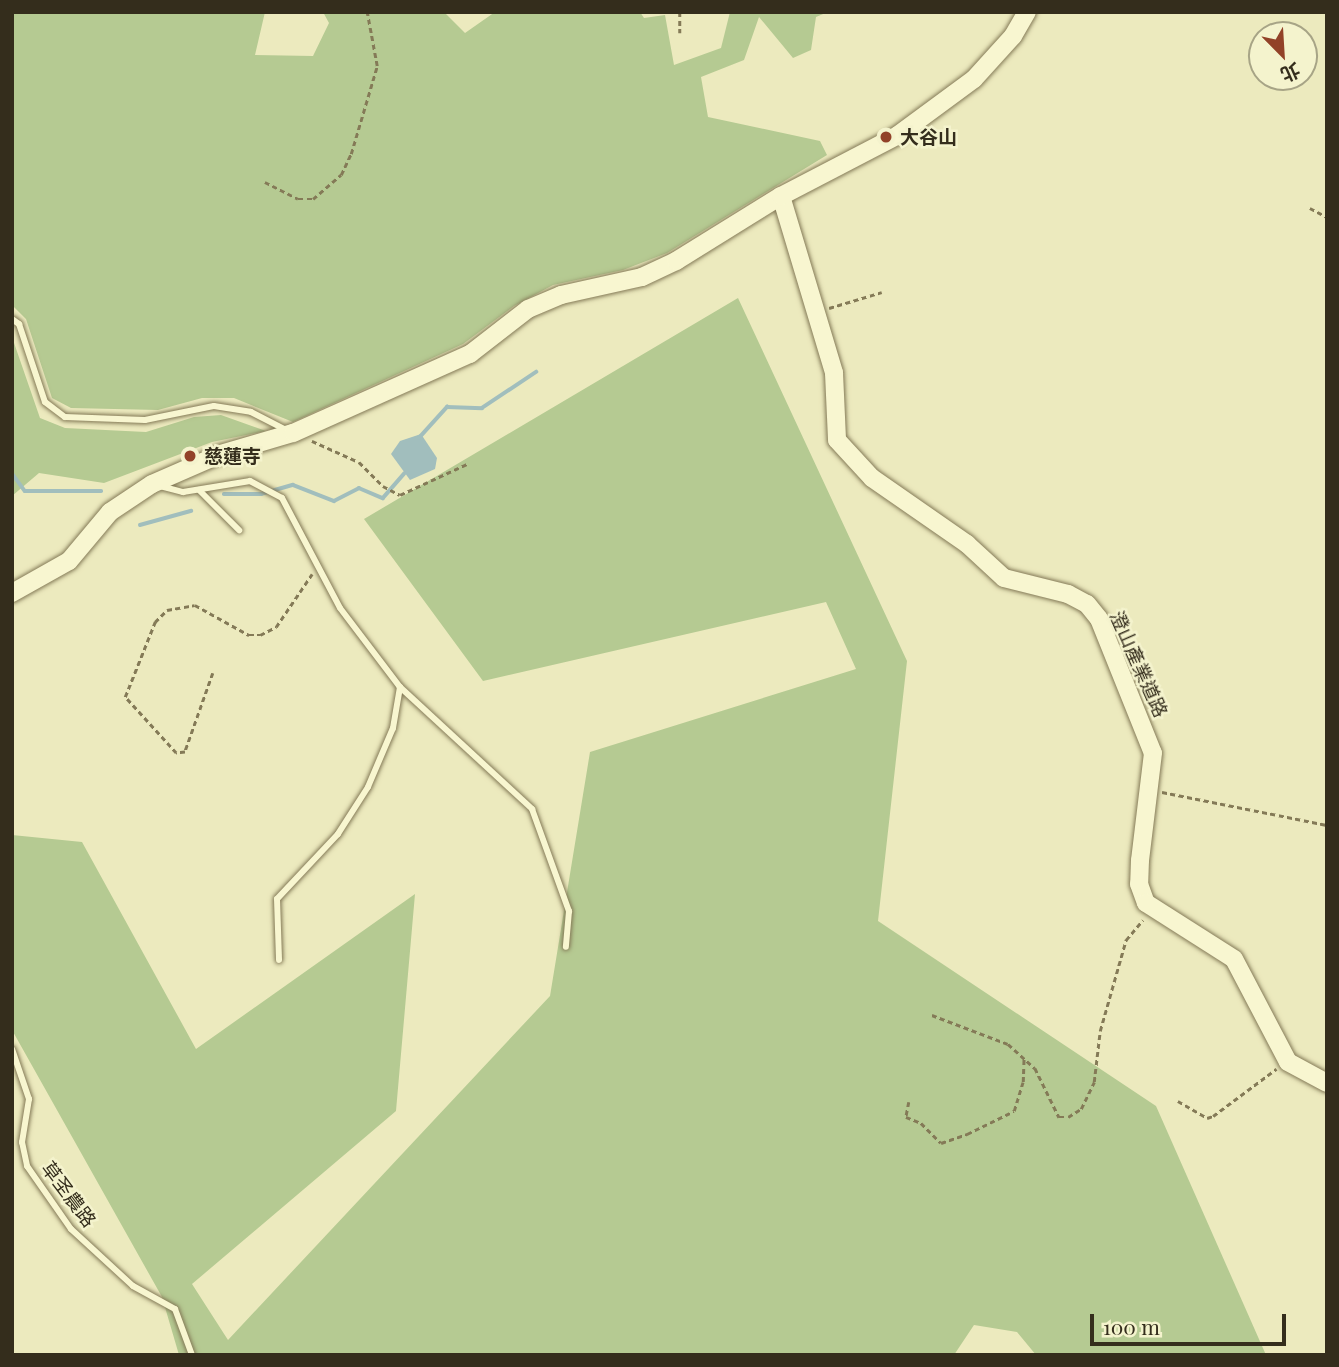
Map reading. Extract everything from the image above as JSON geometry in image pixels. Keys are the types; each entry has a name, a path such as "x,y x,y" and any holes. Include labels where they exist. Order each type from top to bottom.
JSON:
{"street":[{"path":"12,593 69,561 110,512 152,484 221,454 292,433 470,354 528,309 561,295 642,277 676,261 782,196 931,114 974,79 1013,36 1027,12"},
{"name":"澄山產業道路","path":"782,196 834,373 837,440 872,478 967,544 1004,578 1068,594 1087,604 1126,679 1150,741 1151,789 1139,884 1154,912"},
{"path":"1154,912 1234,958 1288,1062 1327,1083"}],"lane":[{"path":"12,319 19,324 45,402 65,417 145,420 214,406 251,412 292,433"},
{"path":"152,484 183,492 250,481 263,485 282,498 315,569 400,687 532,809 569,911 566,947"},
{"path":"199,490 239,530"},
{"path":"279,960 277,899 338,834 368,787 393,727 400,687"},
{"name":"草圣農路","path":"12,1049 29,1099 22,1142 27,1166 71,1228 134,1286 175,1309 192,1355"}],"path":[{"path":"265,182 298,199 313,199 341,175 351,154 377,66 367,12"},
{"path":"680,12 680,33"},
{"path":"1310,208 1327,217"},
{"path":"816,311 882,292"},
{"path":"292,433 359,461 383,486 400,495 467,464"},
{"path":"213,673 185,752 176,753 125,697 155,622 167,610 195,605 249,635 260,635 276,627 315,569"},
{"path":"1151,789 1327,825"},
{"path":"932,1015 1008,1044 1035,1068 1059,1117 1081,1109 1094,1082 1100,1031 1126,940 1154,912"},
{"path":"909,1102 906,1117 920,1123 941,1143 967,1134 1014,1111 1023,1082 1024,1057"},
{"path":"1178,1101 1207,1118 1213,1116 1288,1062"}],"green space":[{"path":"12,12 265,12 255,55 313,56 329,23 323,12 444,12 465,33 495,12 640,12 644,18 665,15 674,65 721,48 730,12 828,12 816,17 811,50 793,58 759,17 744,60 701,77 708,117 820,141 827,155 667,253 623,270 553,285 514,306 463,344 293,422 234,398 202,398 158,410 71,408 52,398 26,319 12,305"},
{"path":"738,298 907,661 878,921 1156,1106 1266,1355 1036,1355 1017,1332 974,1325 954,1355 179,1355 162,1297 12,1030 12,835 82,842 196,1049 415,894 396,1111 192,1284 228,1340 550,996 590,752 856,669 826,602 483,681 364,519"},
{"path":"12,337 40,418 65,428 146,432 194,417 221,415 266,431 212,442 104,483 39,473 12,496"}],"water":[{"path":"421,434 437,458 435,469 410,480 391,454 400,441"}],"waterway":[{"path":"419,438 447,407 482,408 536,372"},
{"path":"12,473 25,491 101,491"},
{"path":"224,494 261,494 293,485 334,501 359,488 383,498 404,474"},
{"path":"140,525 191,511"}],"place":[{"name":"大谷山","path":"886,137"},
{"name":"慈蓮寺","path":"190,456"}]}
